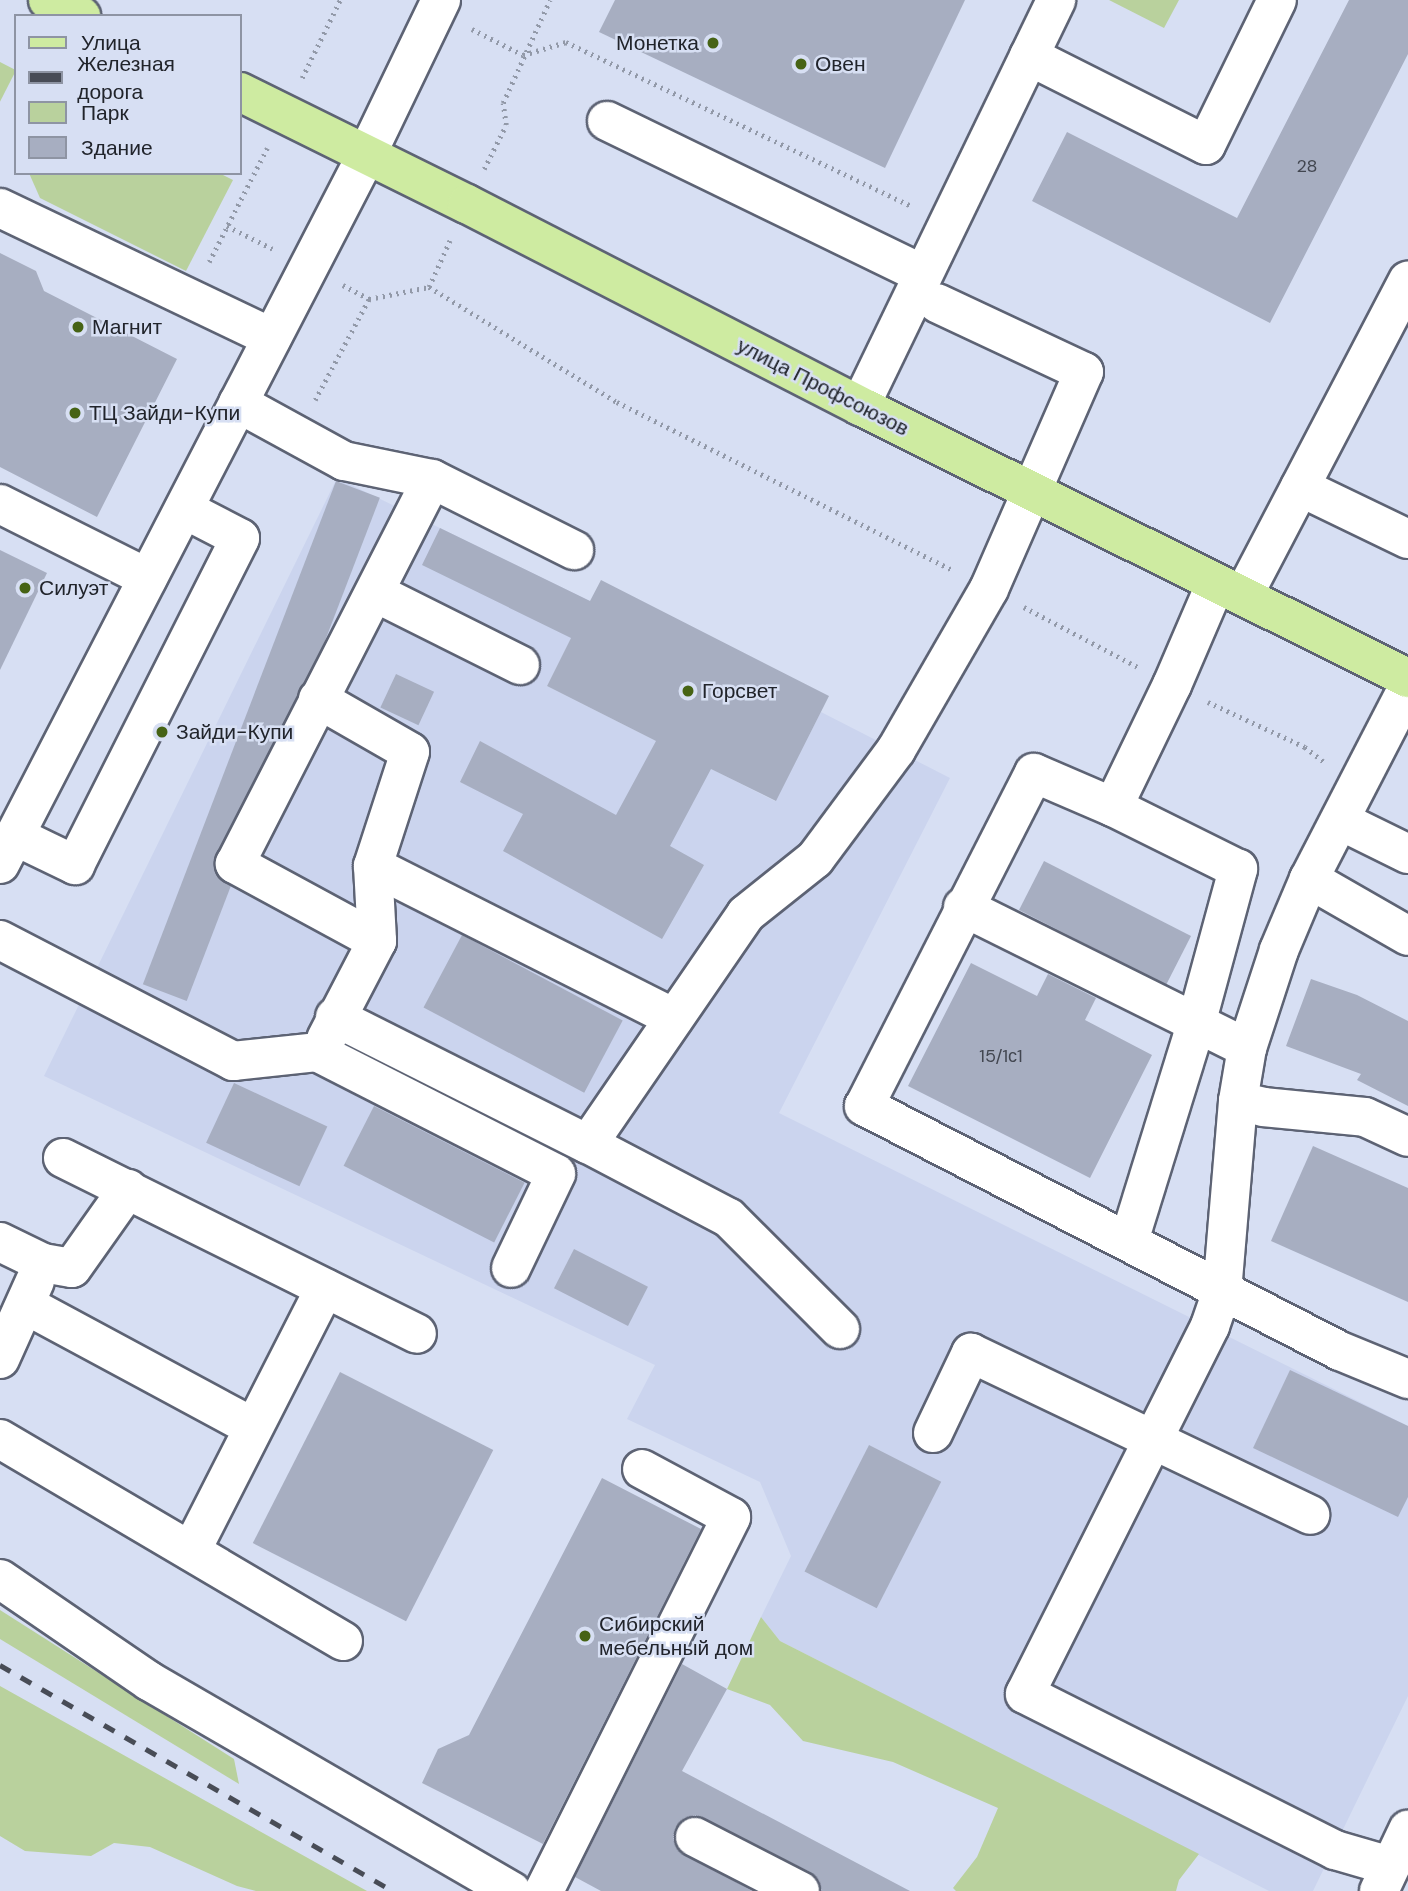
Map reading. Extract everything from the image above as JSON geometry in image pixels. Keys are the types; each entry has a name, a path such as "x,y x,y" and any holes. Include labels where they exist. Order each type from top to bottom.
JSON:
{"main road":[{"path":"48,0 76,14"},
{"name":"улица Профсоюзов","path":"242,93 467,204 860,406 1408,678"}],"street":[{"path":"860,406 930,288 947,223 1056,0"},
{"path":"1029,56 1206,145 1277,0"},
{"path":"184,509 240,538 75,865 7,850 366,156 439,6"},
{"path":"588,1144 746,914 815,859 896,750 989,589 1083,372 930,288 607,121"},
{"path":"0,208 272,338"},
{"path":"1114,807 1172,685 1230,590 1300,487 1408,280"},
{"path":"238,403 344,461 432,479 574,550"},
{"path":"377,941 235,864 432,479"},
{"path":"1300,487 1408,539"},
{"path":"0,504 148,578"},
{"path":"376,593 520,665"},
{"path":"1408,687 1309,879 1279,950 1247,1048 1238,1101 1222,1292 1210,1326 1025,1694 1335,1850 1384,1878 1408,1830"},
{"path":"317,1052 377,941 373,866 410,752 318,699"},
{"path":"1129,1241 1196,1024 1238,869 1114,807 1034,773 963,907 864,1106 1129,1241 1222,1292 1340,1351 1408,1379"},
{"path":"1347,805 1408,854"},
{"path":"373,866 674,1018"},
{"path":"1309,879 1408,936"},
{"path":"963,907 1247,1048"},
{"path":"0,940 233,1061 317,1052 556,1174 511,1268"},
{"path":"335,1017 729,1218 840,1328"},
{"path":"1238,1101 1263,1108 1365,1116 1408,1137"},
{"path":"63,1158 417,1335"},
{"path":"0,1242 43,1263 72,1268 128,1189"},
{"path":"0,1359 43,1263"},
{"path":"191,1551 325,1288"},
{"path":"26,1305 253,1427"},
{"path":"933,1433 971,1353 1310,1516"},
{"path":"0,1439 343,1641"},
{"path":"544,1891 731,1517 642,1469"},
{"path":"0,1579 149,1681 512,1891"},
{"path":"695,1837 800,1891"}],"path":[{"path":"429,287 506,125 503,103 550,0"},
{"path":"439,6 523,55 566,42 947,223"},
{"path":"296,435 369,299 429,287 617,402 989,589 1172,685 1305,747 1347,805"}],"shaded area":[{"path":"337,478 590,601 547,686 775,801 821,712 950,778 779,1113 1408,1426 1408,1696 1313,1891 1269,1891 780,1641 761,1617 791,1556 760,1482 627,1419 655,1365 44,1076"}],"green space":[{"path":"1109,0 1179,0 1164,28"},
{"path":"0,62 14,69 14,74 0,102"},
{"path":"30,175 223,175 233,180 186,271 40,198"},
{"path":"0,1610 234,1759 239,1784 0,1639"},
{"path":"761,1617 780,1641 1199,1854 1179,1880 1176,1891 956,1891 953,1888 977,1857 998,1808 893,1762 803,1741 770,1705 727,1689"},
{"path":"0,1686 367,1891 256,1891 237,1886 150,1847 114,1843 91,1856 25,1851 0,1836"}],"building":[{"name":"Овен","path":"615,0 965,0 885,168 599,32"},
{"path":"1349,0 1408,0 1408,54 1270,323 1032,201 1067,132 1237,218"},
{"name":"ТЦ Зайди-Купи","path":"0,253 36,271 44,291 177,359 97,517 0,467"},
{"path":"336,481 380,498 187,1001 143,984"},
{"path":"440,528 590,601 601,580 829,696 776,801 711,769 670,846 704,865 662,939 503,851 523,814 460,782 480,741 616,815 656,741 547,686 571,638 422,565"},
{"path":"0,550 47,573 0,670"},
{"path":"396,674 434,692 418,725 380,708"},
{"path":"1044,861 1191,936 1166,985 1019,910"},
{"path":"462,935 623,1020 584,1093 424,1007"},
{"path":"971,963 1037,996 1048,974 1096,998 1085,1020 1152,1055 1090,1178 908,1086"},
{"path":"1311,979 1357,995 1408,1021 1408,1106 1357,1080 1361,1074 1286,1046"},
{"path":"234,1083 327,1127 299,1186 206,1143"},
{"path":"374,1106 525,1183 494,1242 344,1166"},
{"path":"1313,1146 1408,1188 1408,1302 1271,1241"},
{"path":"574,1249 648,1287 628,1326 554,1288"},
{"path":"1290,1370 1408,1426 1408,1497 1398,1517 1253,1448"},
{"path":"340,1372 493,1450 406,1621 253,1543"},
{"path":"869,1445 941,1482 877,1608 805,1572"},
{"name":"Сибирский мебельный дом","path":"602,1478 701,1529 543,1844 422,1783 438,1749 469,1735"},
{"path":"682,1664 727,1689 682,1771 910,1891 822,1891 819,1880 810,1872 695,1815 684,1818 675,1828 673,1839 677,1849 752,1891 601,1891 575,1877"}],"railway":[{"path":"0,1665 393,1891"}],"place":[{"name":"Монетка","path":"713,43"},
{"name":"Овен","path":"801,64"},
{"name":"Магнит","path":"78,327"},
{"name":"ТЦ Зайди-Купи","path":"75,413"},
{"name":"Силуэт","path":"25,588"},
{"name":"Горсвет","path":"688,691"},
{"name":"Зайди-Купи","path":"162,732"},
{"name":"Сибирский мебельный дом","path":"585,1636"}]}
